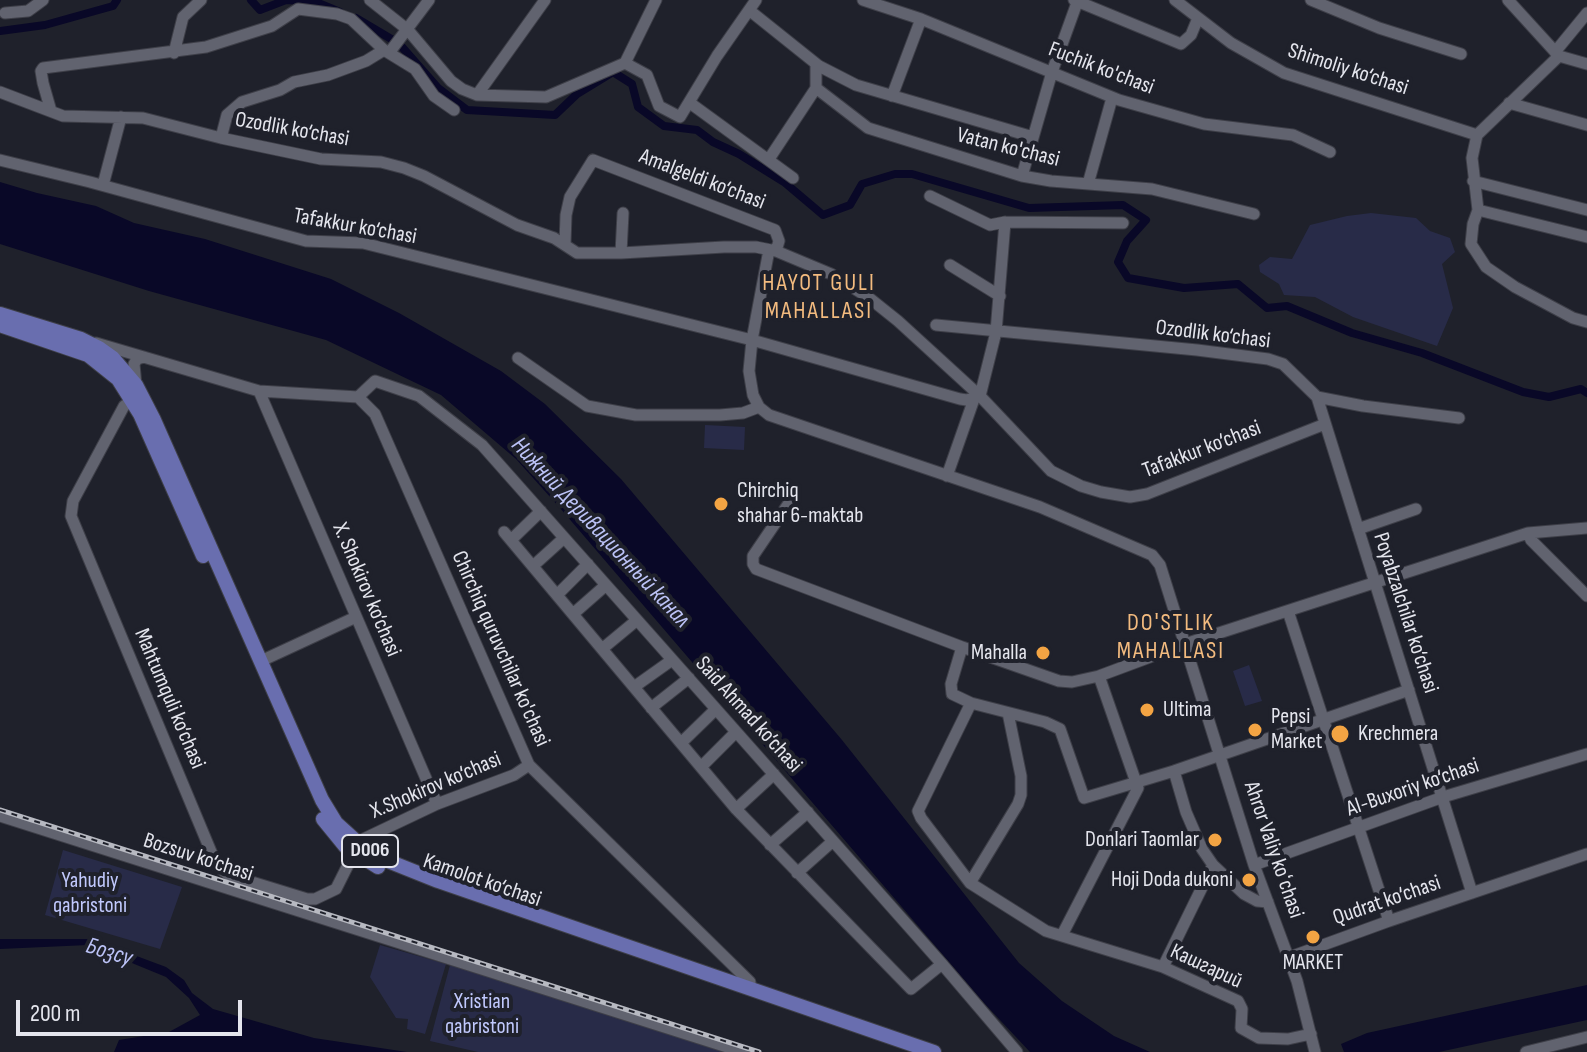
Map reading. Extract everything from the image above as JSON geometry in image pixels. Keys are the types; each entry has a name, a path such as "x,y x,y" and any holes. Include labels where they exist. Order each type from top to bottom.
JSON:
{"main road":[{"name":"D006","path":"0,314 81,339 113,358 134,393"},
{"name":"D006","path":"0,325 88,355 107,368 149,409 223,587 261,661 322,800 355,847 428,878 934,1052"},
{"name":"Kamolot ko‘chasi","path":"223,587 313,801 329,829 393,874 911,1052"}],"street":[{"path":"5,13 33,9 43,0"},
{"path":"174,53 183,17 201,0"},
{"path":"370,0 408,30 451,81 462,89 477,95 546,97 625,63 656,0"},
{"path":"221,138 227,115 242,102 280,90 294,82 328,75 387,52 408,30 429,0"},
{"path":"477,95 545,0"},
{"name":"Fuchik ko'chasi","path":"863,0 921,19 1112,98 1204,124 1293,135 1330,152"},
{"path":"1022,176 1076,0 1181,44 1191,35 1198,18"},
{"name":"Shimoliy ko‘chasi","path":"1175,0 1231,43 1284,73 1477,135"},
{"path":"1311,0 1379,28 1461,54"},
{"path":"1508,0 1557,54 1587,64"},
{"name":"Vatan ko'chasi","path":"690,103 717,56 753,5 816,64 856,85 1033,137"},
{"path":"51,111 43,83 43,68 174,53 248,35 277,23 289,12 298,9 343,15 361,26 387,52 415,69 434,96 454,110"},
{"path":"1587,13 1557,54 1477,135 1472,158 1478,210 1471,244 1486,267 1515,287 1573,318 1587,322"},
{"path":"892,96 921,19"},
{"path":"625,63 647,75 659,106 677,117 683,115 690,103 793,178"},
{"path":"769,159 816,88 816,64"},
{"name":"Vatan ko'chasi","path":"816,88 868,128 1022,176 1152,189 1254,214"},
{"name":"Ozodlik ko‘chasi","path":"0,92 63,116 166,122 221,138 321,159 381,162 404,168 517,225 565,244 577,253 724,247 772,250 831,274 868,297 898,321 977,398"},
{"path":"1088,184 1112,98"},
{"path":"1509,103 1587,125"},
{"path":"103,185 121,117"},
{"name":"Tafakkur ko‘chasi","path":"0,160 306,241 363,243 752,340 960,399 977,398 1051,471 1081,486 1119,496 1147,494 1325,424"},
{"name":"Amalgeldi ko‘chasi","path":"565,244 570,197 593,160 775,230 779,241 772,250"},
{"path":"1473,181 1587,210"},
{"path":"930,196 986,223 1123,223"},
{"path":"1478,210 1587,237"},
{"path":"621,253 623,213"},
{"path":"947,476 977,398 996,332 1005,222"},
{"path":"518,358 587,406 636,415 720,415 743,413 759,407 750,383 752,340 772,250"},
{"path":"950,265 1000,296"},
{"name":"Ozodlik ko‘chasi","path":"936,325 1268,359 1283,364 1317,397"},
{"name":"Said Ahmad ko‘chasi","path":"81,339 259,391 358,397 375,381 419,396 482,445 1017,1052"},
{"path":"134,393 134,364 144,357"},
{"name":"X. Shokirov ko‘chasi","path":"259,391 437,804"},
{"name":"Mahtumquli ko‘chasi","path":"134,393 116,419 73,501 71,516 217,866 229,875 315,899 336,889 355,847"},
{"name":"Chirchiq quruvchilar ko'chasi","path":"358,397 375,414 529,765 750,982 750,988"},
{"path":"1317,397 1459,418"},
{"name":"Poyabzalchilar ko‘chasi","path":"1317,397 1472,893"},
{"name":"Ahror Valiy koʻchasi","path":"759,407 769,415 1040,507 1152,555 1160,565 1254,865 1290,957"},
{"path":"791,500 753,556 756,569 1059,681 1087,680 1185,644 1528,533 1587,528"},
{"name":"Poyabzalchilar ko‘chasi","path":"1358,529 1416,509"},
{"path":"541,511 508,536 736,809 911,989 942,964"},
{"path":"1528,533 1531,540 1587,596"},
{"path":"533,566 564,538"},
{"path":"557,595 588,564"},
{"path":"573,614 606,585"},
{"path":"1288,611 1389,921"},
{"path":"261,661 356,617"},
{"path":"602,649 637,620"},
{"path":"962,647 951,684 952,694 971,703 1045,722 1060,729 1084,798 1174,771 1409,690"},
{"path":"634,687 672,660"},
{"path":"1062,935 1138,788 1099,676"},
{"path":"651,708 689,678"},
{"name":"Кашгарий","path":"971,703 918,814 970,883 1046,931 1163,967 1238,1001 1242,1009 1241,1028 1259,1038 1279,1040 1311,1034"},
{"path":"681,743 716,709"},
{"path":"970,883 1021,795 1021,776 1008,713"},
{"path":"701,767 736,732"},
{"name":"Al-Buxoriy ko‘chasi","path":"1254,865 1443,797 1587,754"},
{"name":"X.Shokirov ko‘chasi","path":"355,847 437,804 514,775 529,765"},
{"path":"1174,771 1186,812 1202,849 1213,865 1244,894 1257,901 1268,902"},
{"path":"736,809 774,774"},
{"path":"770,845 808,812"},
{"name":"Bozsuv ko‘chasi","path":"0,816 743,1052"},
{"path":"797,873 833,841"},
{"name":"Qudrat ko‘chasi","path":"1290,957 1587,854"},
{"path":"1163,967 1213,865"},
{"path":"1290,957 1315,1050"},
{"path":"1526,1052 1587,1037"}],"green space":[{"path":"1371,213 1416,218 1430,231 1450,238 1455,252 1442,264 1453,308 1437,346 1353,317 1315,297 1284,295 1279,284 1260,272 1259,265 1270,257 1292,259 1310,225"},
{"path":"705,425 745,427 744,450 704,448"},
{"path":"1249,665 1262,701 1245,706 1233,671"},
{"name":"Yahudiy qabristoni","path":"63,850 182,887 160,949 45,915"},
{"path":"380,945 446,964 425,1034 407,1029 408,1019 396,1018 370,977"},
{"name":"Xristian qabristoni","path":"450,965 726,1052 478,1052 430,1041"}],"water":[{"name":"Нижний Деривационный канал","path":"0,182 96,206 134,223 205,239 331,279 399,313 501,371 545,404 621,479 842,740 1019,963 1062,1001 1114,1036 1150,1052 1030,1052 985,1004 560,508 516,459 441,395 326,340 149,291 0,244"},
{"name":"Бозсу","path":"0,939 91,939 166,967 213,1009 314,1038 407,1052 114,1052 119,1040 169,1032 200,1015 189,998 166,977 88,945 0,949"},
{"path":"1587,985 1587,1020 1439,1052 1344,1052 1341,1044 1367,1033"}],"waterway":[{"path":"0,31 45,25 113,6 117,0"},
{"path":"251,0 260,10 286,0 316,2 340,12"},
{"path":"356,18 393,40"},
{"path":"402,47 438,88 467,110 555,115 577,94 613,72 632,84 638,107 664,126 697,130 784,182 823,215 850,205 862,184 895,174 912,174 1029,208 1123,205 1146,220 1127,241 1118,262 1128,278 1184,288 1238,284 1267,308 1287,306 1352,333 1422,353 1523,392 1549,397 1581,389 1587,393"}],"railway":[{"path":"0,810 759,1052"}],"place":[{"name":"Chirchiq shahar 6-maktab","path":"721,504"},
{"name":"Mahalla","path":"1043,653"},
{"name":"Ultima","path":"1147,710"},
{"name":"Pepsi Market","path":"1255,730"},
{"name":"Krechmera","path":"1340,734"},
{"name":"Donlari Taomlar","path":"1215,840"},
{"name":"Hoji Doda dukoni","path":"1249,880"},
{"name":"MARKET","path":"1313,937"}],"district":[{"name":"HAYOT GULI MAHALLASI","path":"819,298"},
{"name":"DO'STLIK MAHALLASI","path":"1171,638"}]}
